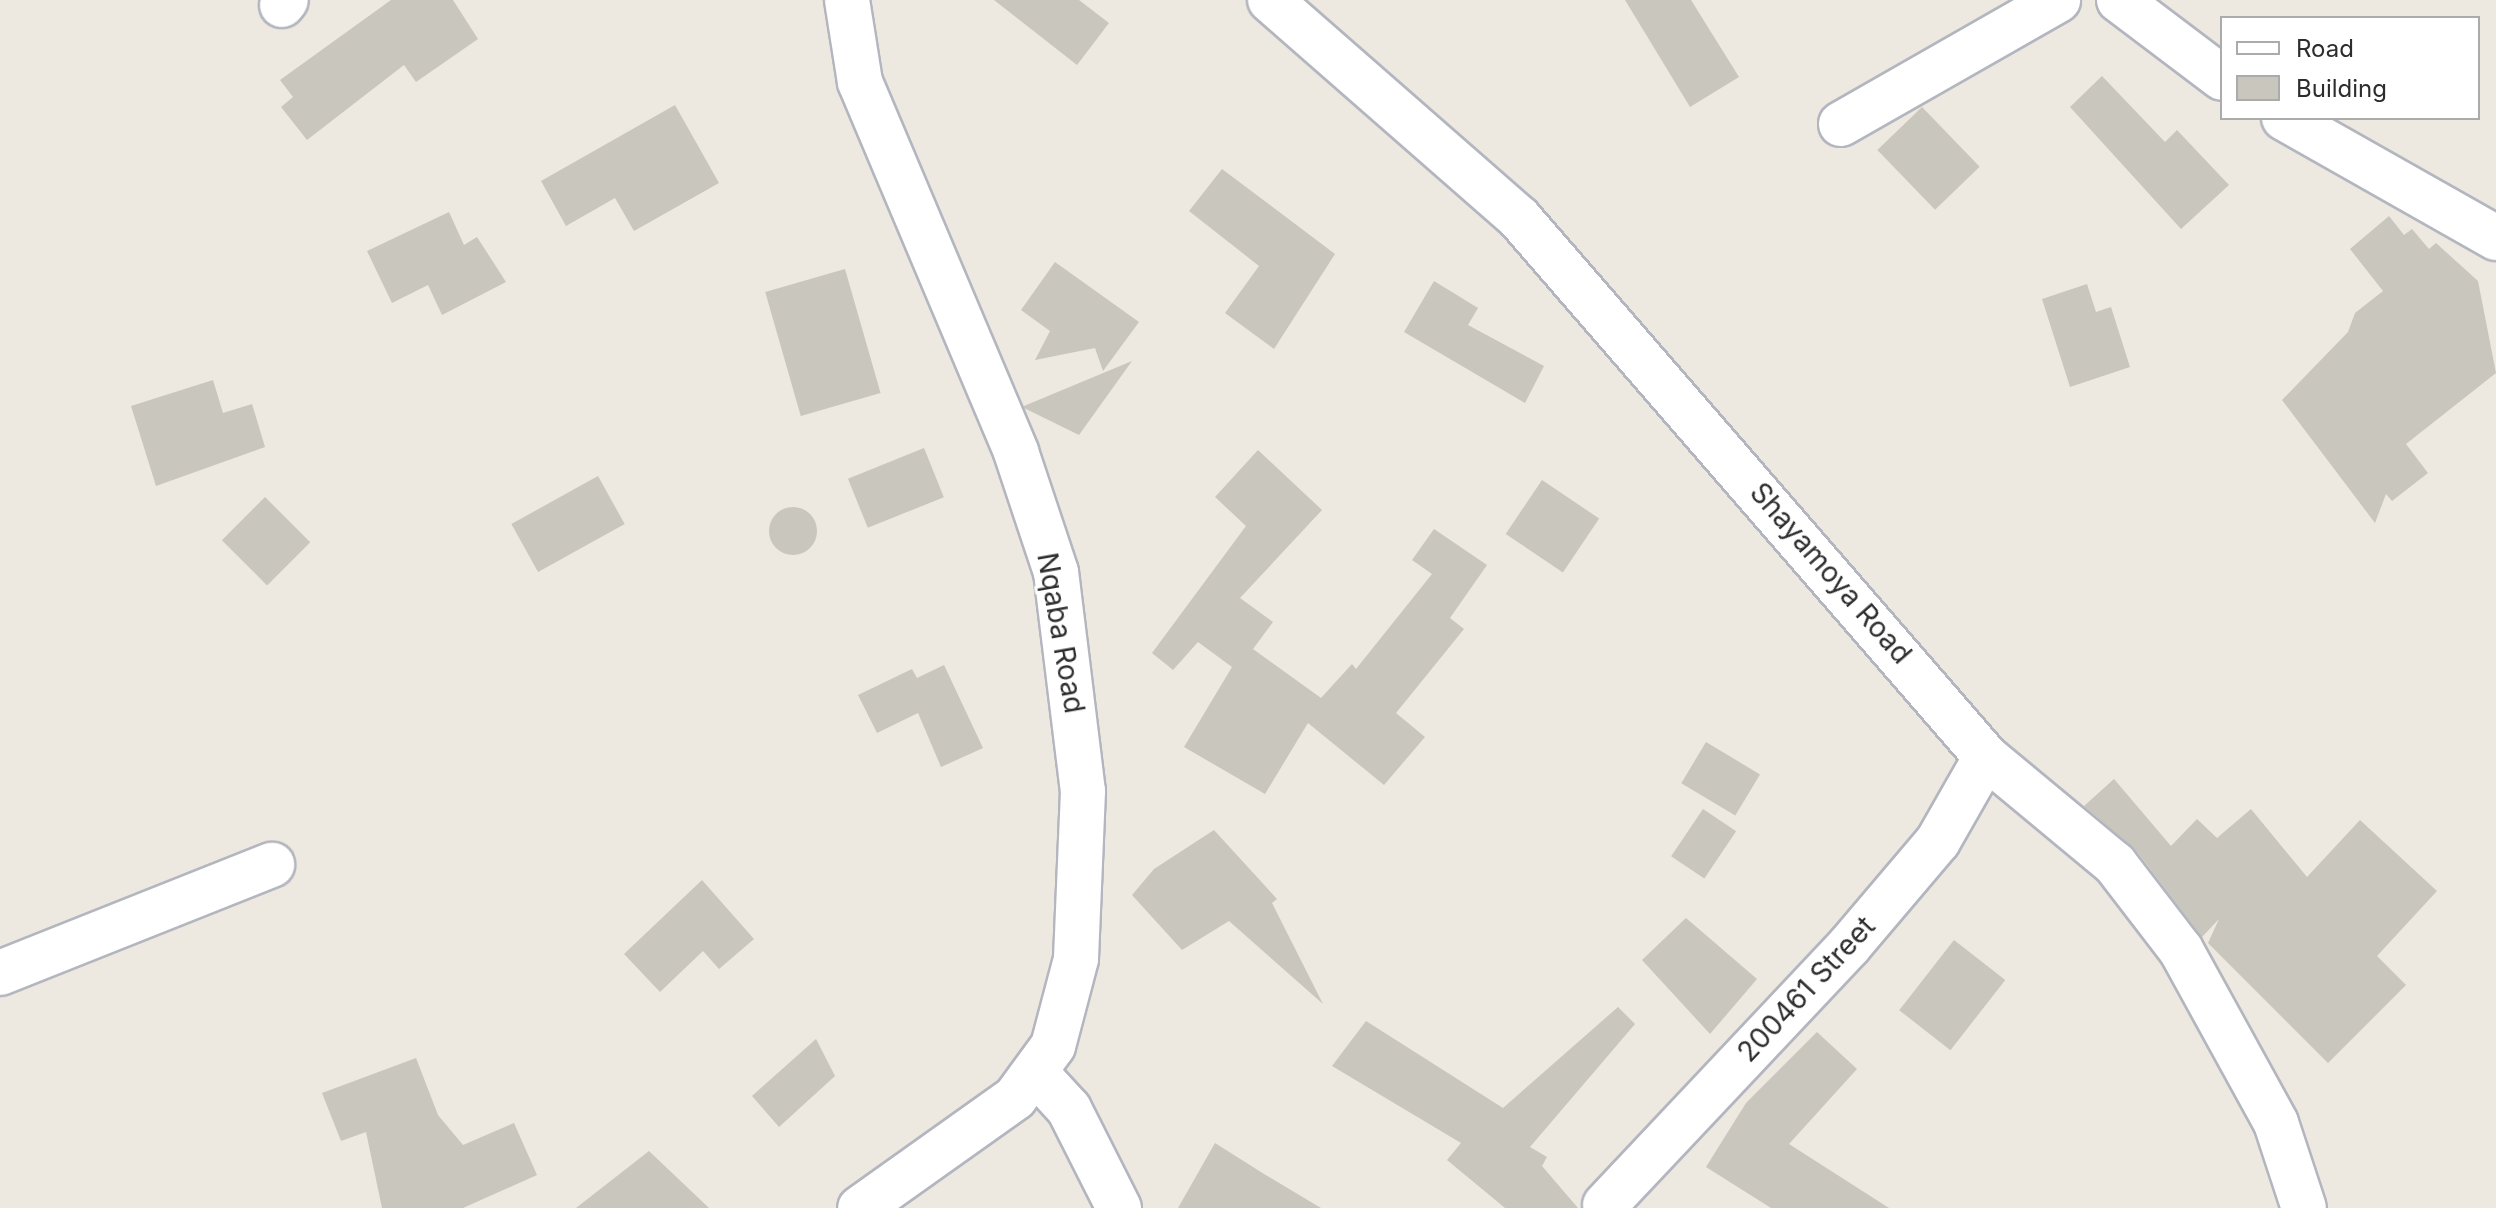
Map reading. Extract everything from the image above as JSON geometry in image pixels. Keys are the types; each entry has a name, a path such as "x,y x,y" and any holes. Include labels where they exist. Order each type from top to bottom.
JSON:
{"street":[{"name":"Nqaba Road","path":"847,0 860,82 1016,452 1056,572 1080,748 1082,895 1067,1004 1036,1073 960,1142 860,1208"},
{"name":"Shayamoya Road","path":"1270,0 1519,218 1986,757 2115,864 2181,950 2276,1123 2304,1208"},
{"path":"1841,124 2058,0"},
{"path":"2119,0 2220,76"},
{"path":"2288,120 2496,238"},
{"name":"200461 Street","path":"1605,1205 1849,946 1938,841 1986,757"},
{"path":"0,973 272,865"},
{"path":"1036,1073 1069,1109 1119,1208"}],"building":[{"path":"391,0 453,0 478,39 416,82 404,65 307,140 281,107 293,97 280,80"},
{"path":"994,0 1079,0 1109,23 1077,65"},
{"path":"1625,0 1691,0 1739,77 1690,107"},
{"path":"2102,76 2165,142 2177,130 2229,185 2181,229 2070,107"},
{"path":"675,105 719,183 634,231 615,198 566,226 541,181"},
{"path":"1922,107 1980,167 1935,210 1877,150"},
{"path":"1222,169 1335,254 1274,349 1225,313 1259,266 1189,211"},
{"path":"449,212 464,245 477,237 506,282 442,315 428,285 392,303 367,251"},
{"path":"2389,216 2404,235 2412,229 2429,249 2436,243 2478,281 2496,373 2406,444 2428,473 2392,501 2386,494 2375,523 2282,400 2348,332 2355,313 2383,291 2350,249"},
{"path":"1055,262 1139,322 1103,371 1095,348 1035,360 1050,331 1021,310"},
{"path":"845,269 881,393 801,416 765,292"},
{"path":"1434,281 1478,308 1468,325 1544,366 1525,403 1404,332"},
{"path":"2087,284 2096,312 2111,307 2130,367 2070,387 2042,299"},
{"path":"1132,361 1079,435 1024,408 1024,406"},
{"path":"213,380 223,413 252,404 265,447 156,486 131,406"},
{"path":"924,448 944,497 868,528 848,479"},
{"path":"1258,450 1322,510 1240,598 1273,622 1253,649 1321,698 1352,664 1356,669 1432,574 1412,560 1434,529 1487,565 1450,618 1464,629 1396,713 1425,737 1384,785 1308,723 1265,794 1184,747 1232,667 1198,642 1173,670 1152,653 1246,526 1215,497"},
{"path":"598,476 625,524 538,572 511,524"},
{"path":"1542,480 1599,519 1563,572 1506,534"},
{"path":"265,497 310,542 267,585 222,540"},
{"path":"793,507 810,514 817,531 810,548 793,555 776,548 769,531 776,514"},
{"path":"944,665 983,748 941,767 918,713 877,733 858,695 912,669 917,678"},
{"path":"1706,742 1760,774 1735,816 1681,783"},
{"path":"2114,779 2171,846 2197,819 2217,838 2251,809 2307,877 2360,820 2437,891 2377,956 2406,985 2328,1063 2208,943 2219,919 2202,937 2135,849 2084,806"},
{"path":"1703,809 1736,831 1704,879 1671,856"},
{"path":"1214,830 1277,899 1272,903 1323,1004 1229,921 1182,950 1132,895 1154,869"},
{"path":"702,880 754,939 719,969 703,951 660,992 624,954"},
{"path":"1686,918 1757,979 1710,1034 1642,960"},
{"path":"1954,940 2005,980 1950,1050 1899,1010"},
{"path":"1618,1007 1635,1024 1530,1147 1547,1157 1542,1166 1578,1208 1505,1208 1447,1160 1461,1143 1332,1066 1366,1021 1503,1108"},
{"path":"1817,1032 1857,1069 1789,1144 1889,1208 1771,1208 1706,1167 1746,1103"},
{"path":"816,1039 835,1076 779,1127 752,1096"},
{"path":"416,1058 438,1115 463,1145 514,1123 537,1175 463,1208 382,1208 366,1132 341,1141 322,1093"},
{"path":"1215,1143 1264,1174 1321,1208 1178,1208"},
{"path":"649,1151 709,1208 576,1208"}]}
